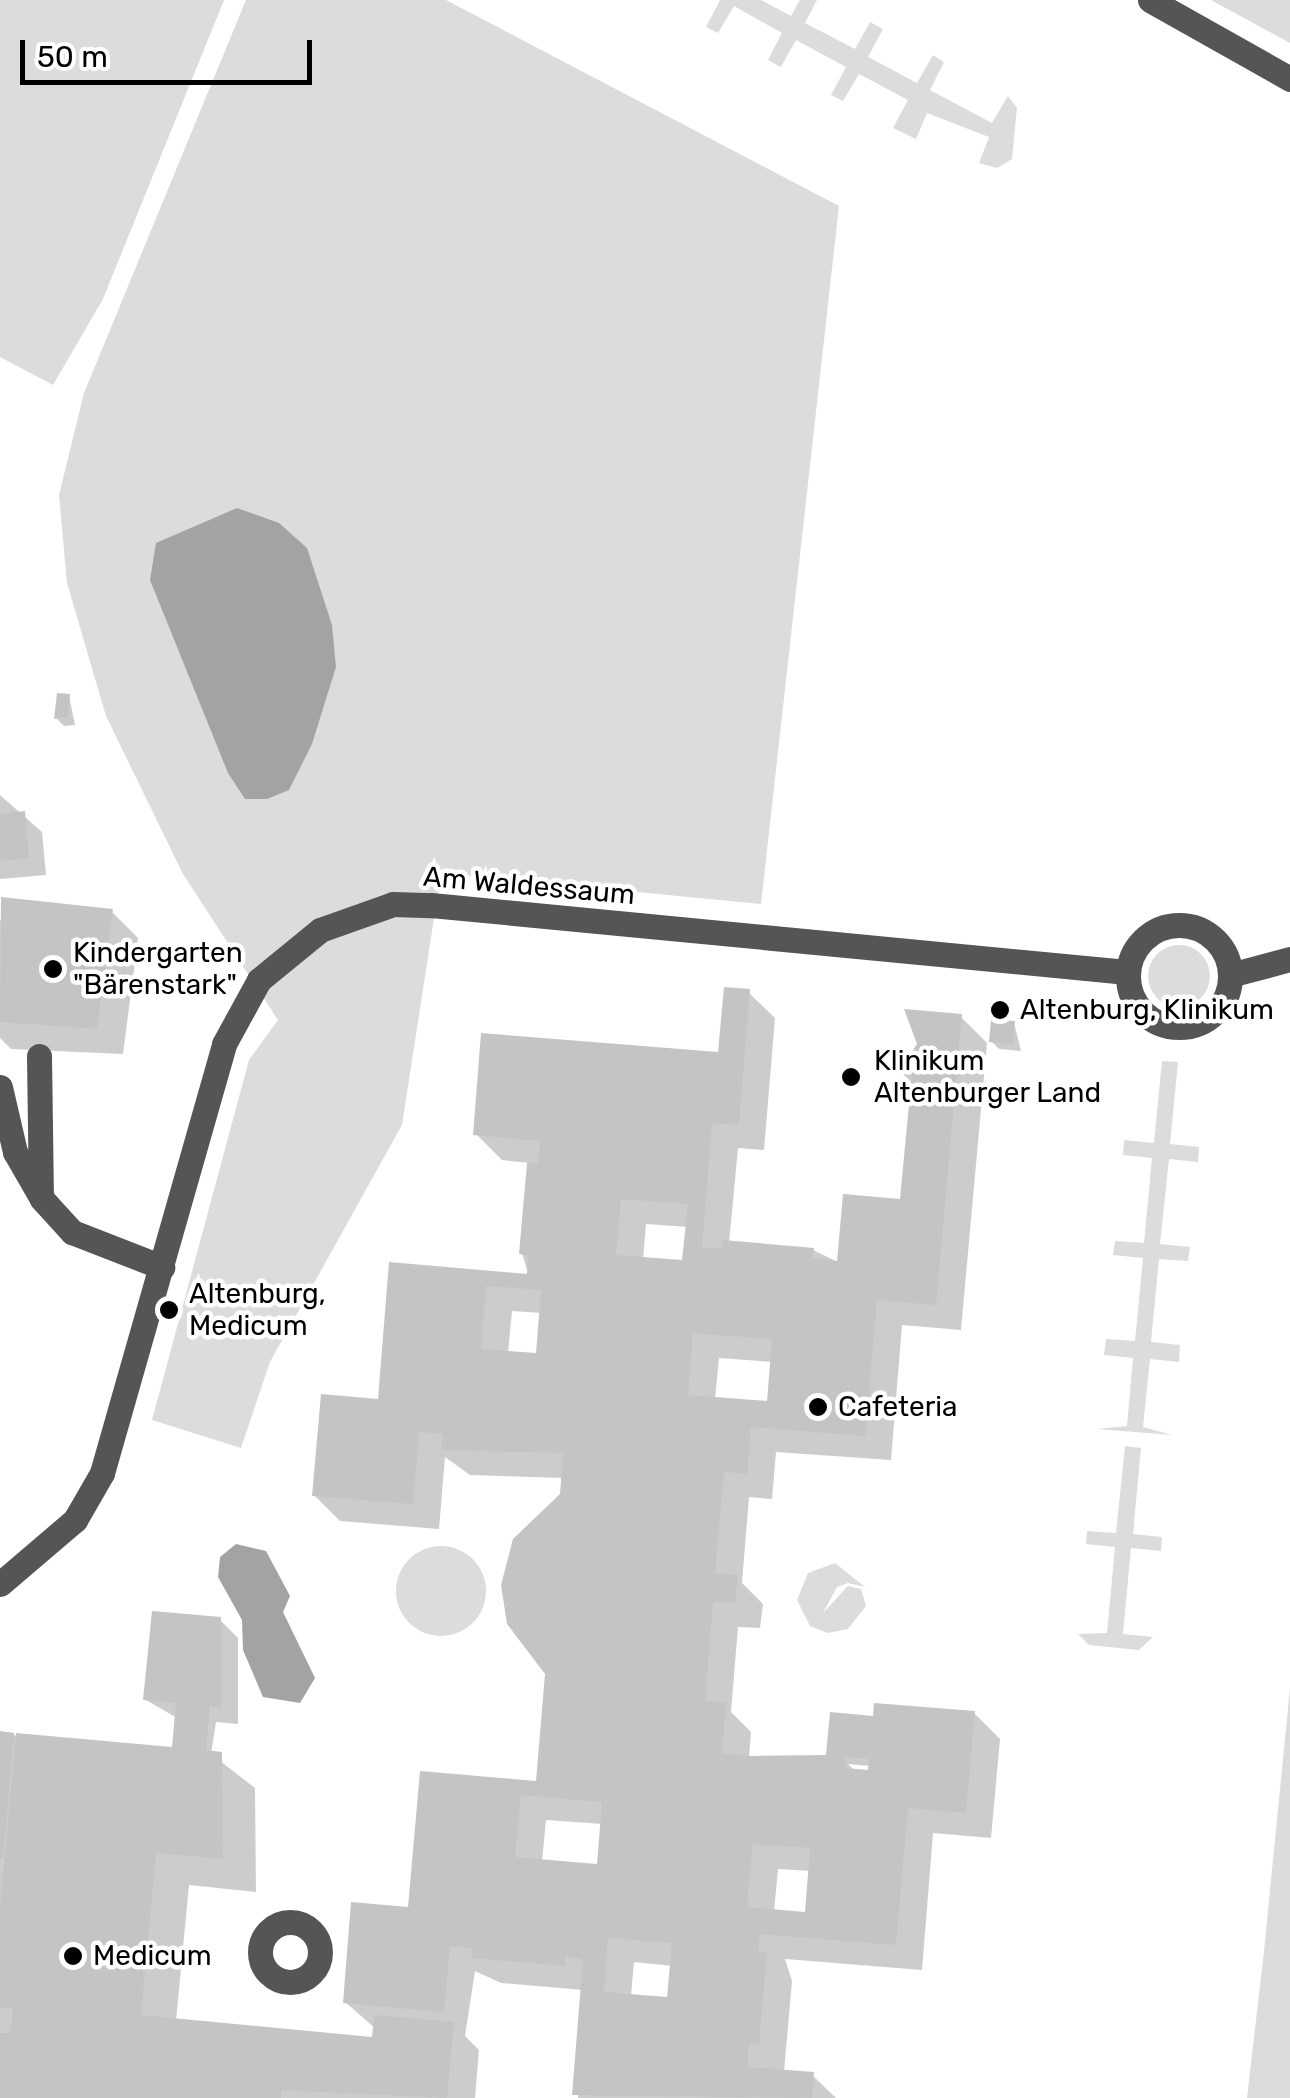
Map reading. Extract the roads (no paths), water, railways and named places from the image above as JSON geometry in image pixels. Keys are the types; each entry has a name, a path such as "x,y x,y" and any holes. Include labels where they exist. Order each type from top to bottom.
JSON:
{"street":[{"path":"1150,0 1290,79"},
{"name":"Am Waldessaum","path":"0,1584 75,1520 102,1472 238,1011 287,953 359,914 432,905 1128,972"},
{"path":"1178,925 1214,939 1230,975 1216,1012 1180,1028 1143,1014 1128,972 1141,941 1178,925"},
{"path":"1230,975 1290,958"},
{"path":"39,1056 42,1199"},
{"path":"0,1087 16,1152 42,1199 72,1232 162,1268"}],"place":[{"name":"Kindergarten \"Bärenstark\"","path":"53,969"},
{"name":"Altenburg, Klinikum","path":"1000,1010"},
{"name":"Klinikum Altenburger Land","path":"851,1077"},
{"name":"Altenburg, Medicum","path":"169,1310"},
{"name":"Cafeteria","path":"818,1407"},
{"name":"Medicum","path":"73,1956"}]}
